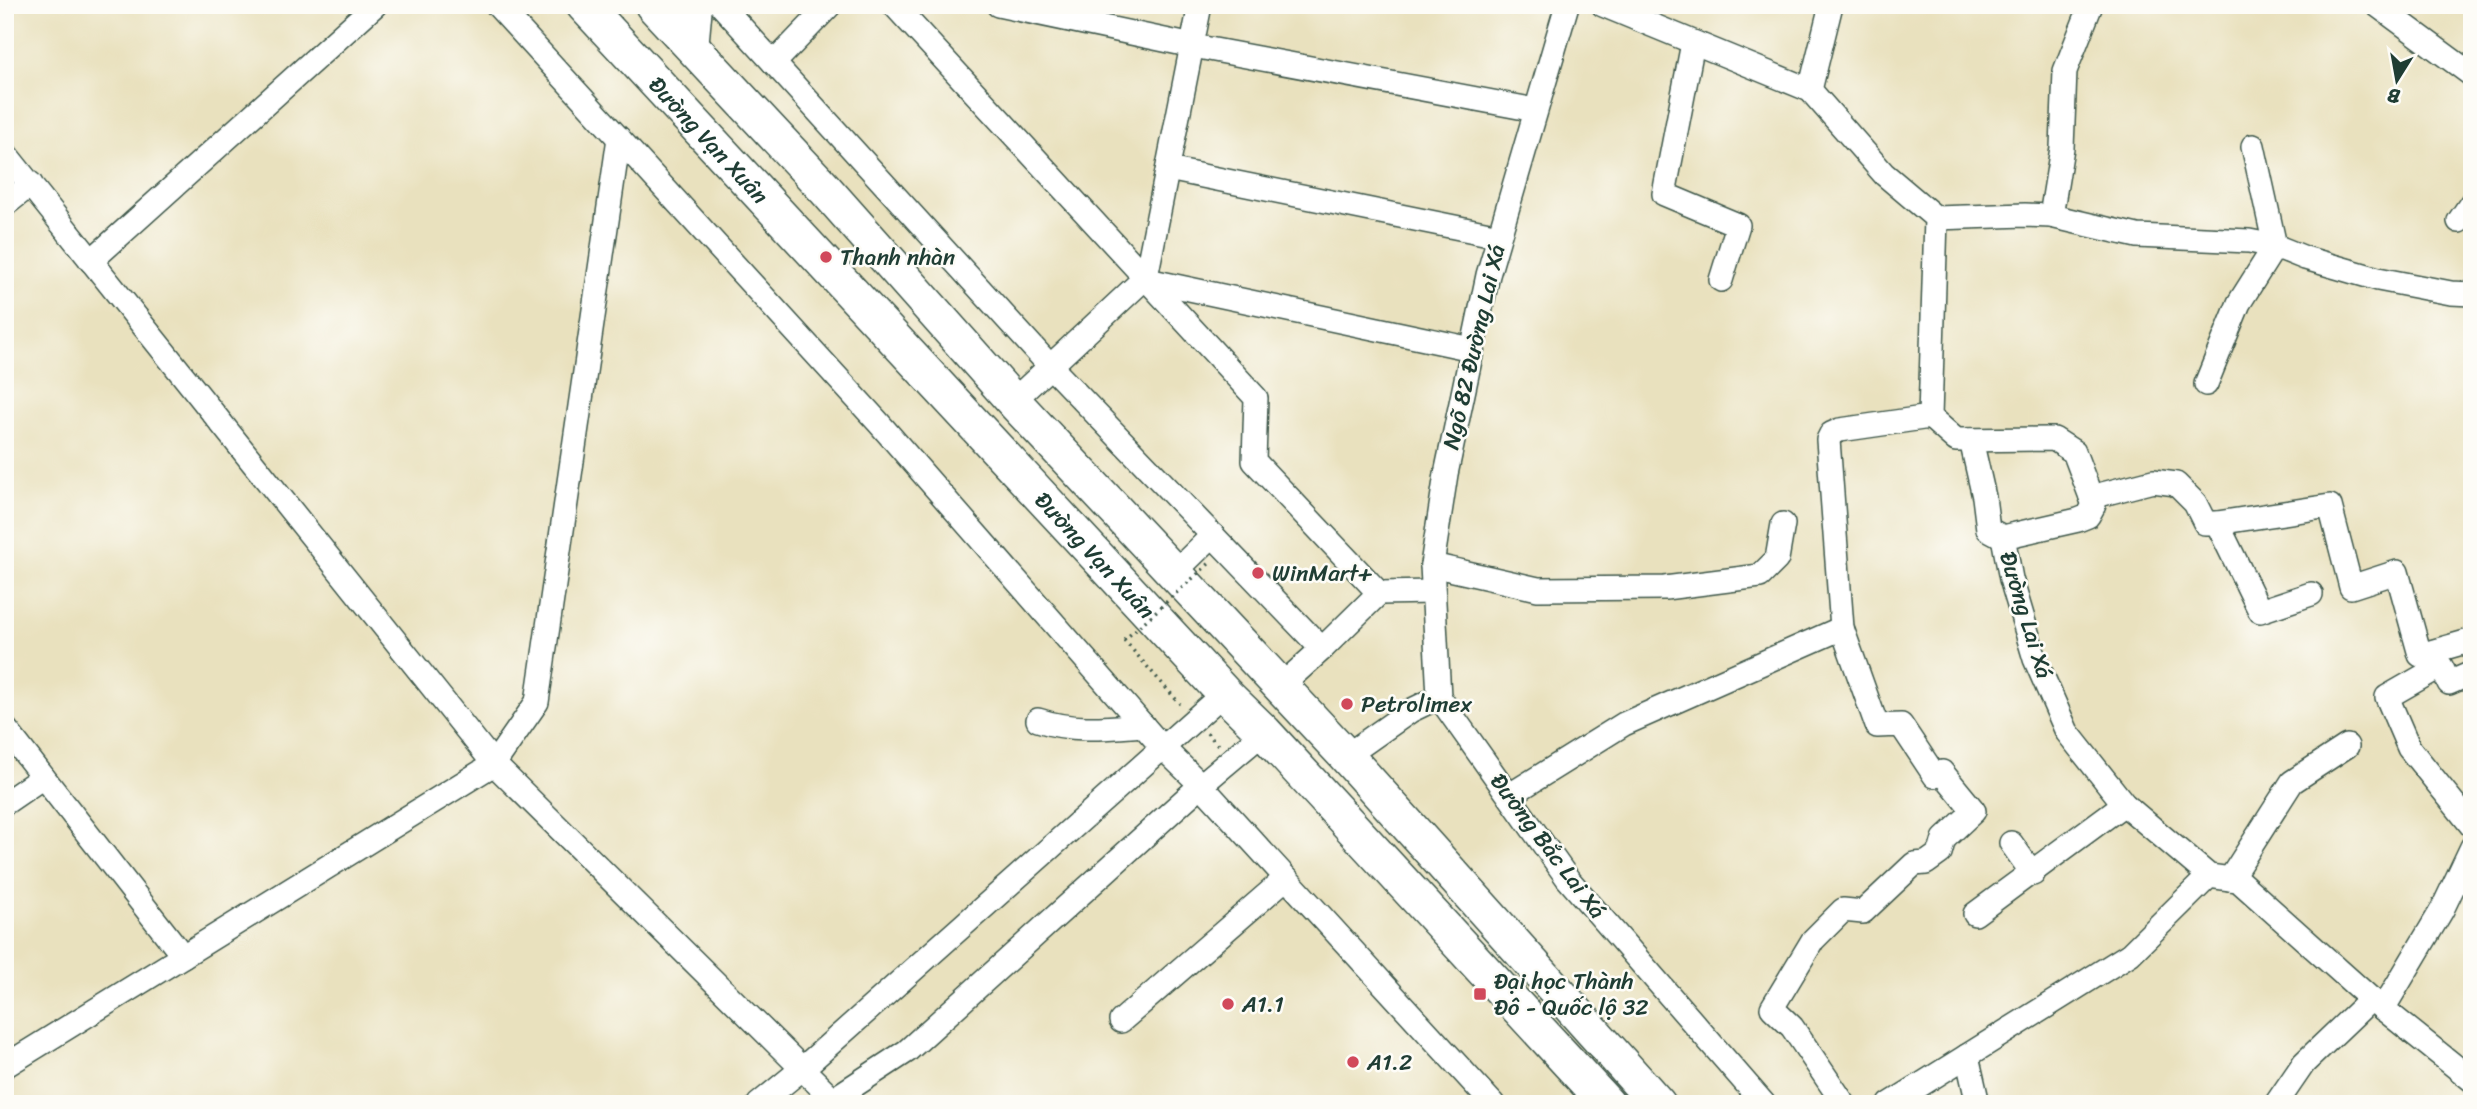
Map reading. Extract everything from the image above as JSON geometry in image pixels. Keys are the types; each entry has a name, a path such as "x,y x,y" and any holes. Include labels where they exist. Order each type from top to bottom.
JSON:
{"highway":[{"name":"Đường Vạn Xuân","path":"584,5 865,310 1224,693 1264,732 1607,1104"},
{"name":"Đường Vạn Xuân","path":"655,6 825,189 1013,401 1346,756 1658,1104"},
{"path":"788,224 825,189"}],"main road":[{"path":"693,48 696,5"}],"street":[{"path":"92,261 375,5"},
{"path":"497,5 878,422 1162,747 1493,1104"},
{"path":"721,5 1051,366 1322,649"},
{"path":"774,63 830,5"},
{"path":"894,5 1256,398 1254,461 1379,593"},
{"path":"998,5 1193,46 1535,110"},
{"path":"1013,401 1147,278 1200,5"},
{"name":"Ngõ 82 Đường Lai Xá","path":"1438,697 1432,565 1446,474 1499,236 1567,5"},
{"path":"1810,90 1831,5"},
{"path":"2051,216 2062,148 2066,71 2091,5"},
{"path":"2377,5 2472,75"},
{"path":"1611,7 1810,90 1884,174 1936,218 2051,216 2137,236 2249,241 2275,246 2305,258 2378,279 2451,293 2472,294"},
{"path":"1693,43 1664,194 1738,225 1721,280"},
{"path":"5,1066 494,764 537,702 619,138"},
{"path":"2206,384 2239,303 2275,246 2253,146"},
{"path":"5,153 494,764 803,1068 832,1102 907,1051 1200,785 1264,732"},
{"path":"1168,169 1499,236"},
{"path":"5,205 31,184"},
{"path":"2459,221 2472,202"},
{"path":"1930,418 1936,218"},
{"path":"1147,278 1472,349"},
{"path":"1844,1104 1792,1027 1772,1008 1813,940 1843,910 1863,912 1914,864 1926,863 1940,853 1944,839 1974,810 1938,774 1901,724 1877,726 1842,628 1828,440 1831,434 1840,430 1930,418 1956,440 2054,439 2074,452 2091,497 2153,481 2176,484 2195,503 2205,523 2330,506 2351,587 2397,572 2420,655 2469,641 2472,648"},
{"path":"1971,440 1988,529 2003,537"},
{"name":"Đường Lai Xá","path":"2091,497 2094,505 2088,516 2003,537 2011,579 2035,659 2067,732 2124,804 2220,877 2238,880 2377,1004 2472,1080"},
{"path":"2217,523 2260,611 2311,594"},
{"path":"1432,565 1538,589 1678,586 1760,576 1777,559 1783,524"},
{"path":"1174,573 1213,535"},
{"path":"1281,686 1379,593 1433,592"},
{"path":"1510,795 1624,724 1842,628"},
{"path":"2472,673 2449,682 2441,666 2387,697 2409,748 2472,826"},
{"path":"759,1104 803,1068 1224,693"},
{"path":"1346,756 1410,711 1438,697"},
{"name":"Đường Bắc Lai Xá","path":"1438,697 1568,879 1764,1104"},
{"path":"1038,720 1062,728 1143,725"},
{"path":"5,728 183,956"},
{"path":"1890,1104 2130,954 2220,877 2292,782 2347,746"},
{"path":"5,803 43,777"},
{"path":"1975,914 2033,874 2124,804"},
{"path":"2011,843 2033,874"},
{"path":"2276,1104 2304,1063 2377,1004 2442,910 2472,847"},
{"path":"1121,1021 1286,878"},
{"path":"1967,1056 1978,1104"}],"path":[{"path":"1147,669 1124,640 1212,561"}],"place":[{"name":"Thanh nhàn","path":"826,257"},
{"name":"WinMart+","path":"1258,573"},
{"name":"Petrolimex","path":"1347,704"},
{"name":"Đại học Thành Đô - Quốc lộ 32","path":"1480,994"},
{"name":"A1.1","path":"1228,1004"},
{"name":"A1.2","path":"1353,1062"}]}
